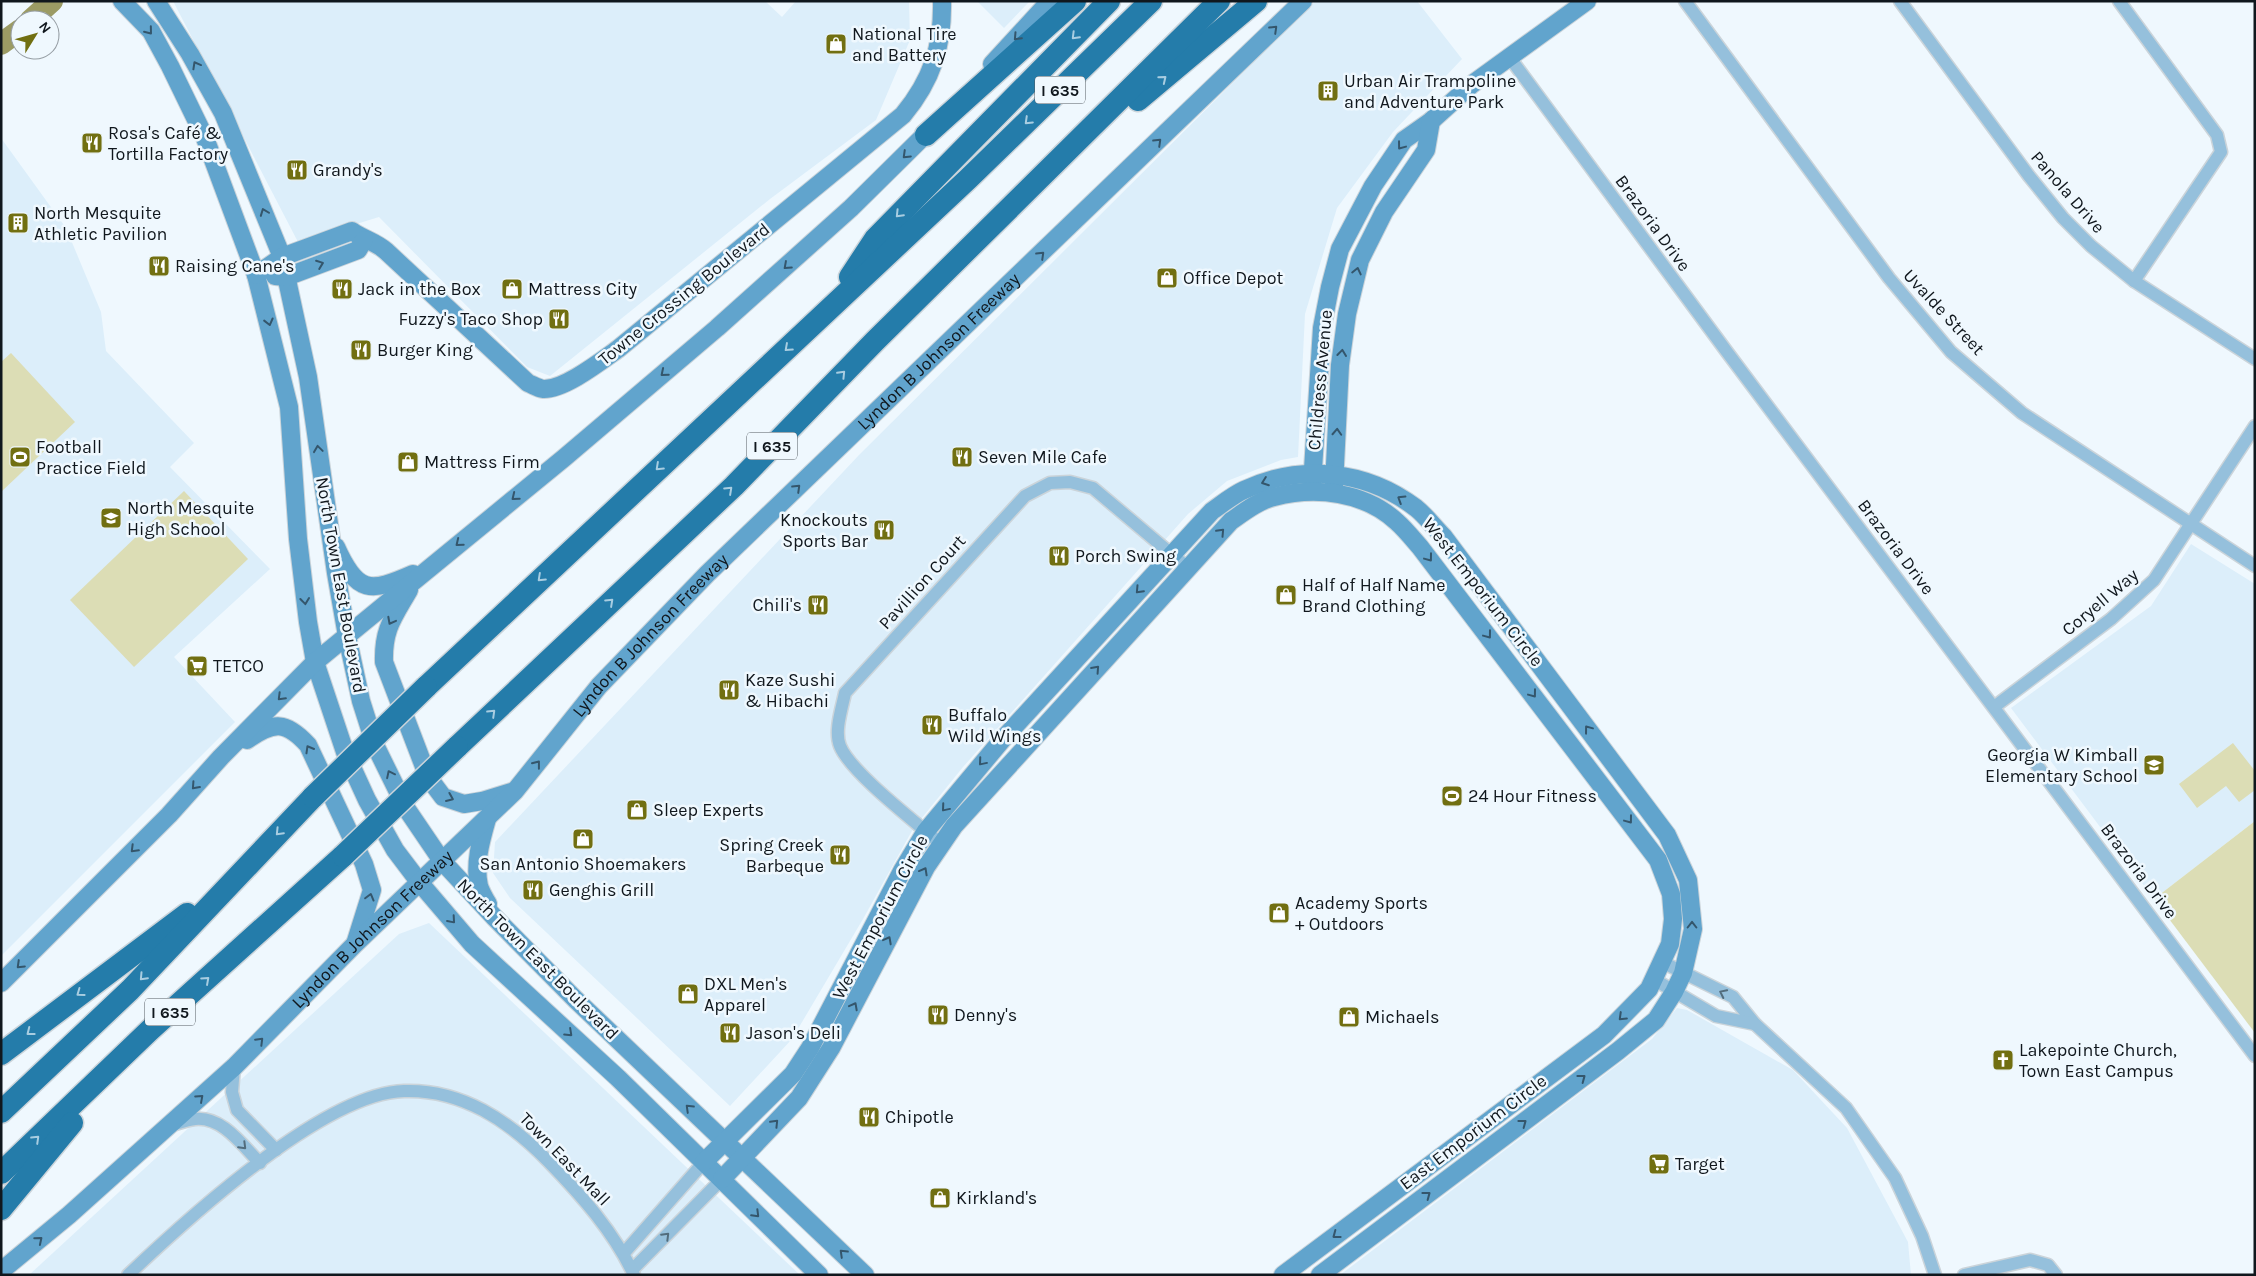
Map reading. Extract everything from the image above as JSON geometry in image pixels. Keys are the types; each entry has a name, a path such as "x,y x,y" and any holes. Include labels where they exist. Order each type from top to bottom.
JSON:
{"highway":[{"path":"926,135 1075,1"},
{"path":"824,315 875,239 1109,1"},
{"name":"I 635","path":"1,1112 130,990 313,797 426,686 968,179 1151,1"},
{"name":"I 635","path":"1,1173 150,1030 343,856 734,486 875,341 1219,1"},
{"path":"1081,139 1134,103 1256,1"},
{"path":"1,1054 236,878"},
{"path":"1,1208 77,1117 115,1064"}],"main road":[{"name":"North Town East Boulevard","path":"122,1 151,31 170,66 218,170 256,275 289,407 298,539 315,662 345,752 367,800 396,850 420,883 472,944 618,1078 819,1275"},
{"name":"North Town East Boulevard","path":"156,1 190,54 223,113 282,258 308,377 346,636 361,701 375,745 406,808 442,861 494,918 570,995 865,1275"},
{"name":"Towne Crossing Boulevard","path":"256,275 282,258 352,231 364,240 377,243 528,384 542,389 554,388 618,349 903,115 926,84 933,65 942,22 942,1"},
{"path":"1,983 169,814 221,757 315,662 717,328 851,208 926,135 1050,1"},
{"name":"Lyndon B Johnson Freeway","path":"1,1271 69,1215 234,1067 356,944 515,791 599,686 707,574 1303,1"},
{"name":"Childress Avenue","path":"1311,493 1322,328 1325,312 1340,249 1373,186 1404,140 1431,121 1465,90 1587,1"},
{"path":"198,126 223,113"},
{"name":"Childress Avenue","path":"1334,493 1340,364 1346,318 1360,260 1384,212 1426,150 1431,121"},
{"path":"256,275 286,277 358,250 364,240"},
{"path":"1325,312 1346,318"},
{"name":"West Emporium Circle","path":"704,1162 793,1074 810,1048 902,871 926,830 1002,740 1212,511 1243,490 1277,478 1312,473 1335,474 1351,477 1386,489 1417,509 1443,536 1667,834 1688,880 1693,929 1683,973 1674,992"},
{"name":"West Emporium Circle","path":"722,1179 799,1098 814,1078 926,867 954,826 1231,521 1250,508 1274,497 1322,491 1358,499 1380,509 1396,521 1420,547 1654,854 1666,877 1671,894 1673,918 1670,944 1654,980"},
{"path":"330,532 348,570 372,588 392,583 432,566"},
{"path":"416,579 388,626 383,643 384,662 428,777 443,796 464,804 482,801 515,791"},
{"path":"1503,656 1523,642"},
{"path":"1047,691 1064,705"},
{"path":"221,757 264,728 286,727 296,732 308,745 364,864 372,890 356,944"},
{"path":"1599,781 1617,768"},
{"path":"488,817 479,845 479,886 494,918"},
{"path":"850,973 866,981"},
{"name":"East Emporium Circle","path":"1283,1275 1604,1035 1649,989 1654,980"},
{"name":"East Emporium Circle","path":"1320,1275 1618,1051 1656,1020 1674,992"},
{"path":"1533,1088 1546,1106"},
{"path":"1374,1206 1388,1224"}],"street":[{"name":"Uvalde Street","path":"1685,1 1889,278 1951,352 2022,413 2255,566"},
{"name":"Panola Drive","path":"1900,1 2029,176 2091,246 2134,282 2255,359"},
{"path":"2119,1 2217,135 2221,152 2134,282"},
{"name":"Brazoria Drive","path":"1510,58 1727,352 2255,1056"},
{"name":"Coryell Way","path":"1994,707 2112,618 2154,580 2255,426"},
{"name":"Pavillion Court","path":"942,845 850,764 839,745 838,730 845,693 851,686 1024,496 1050,483 1070,482 1093,488 1188,568"},
{"path":"1662,962 1733,997 1755,1024 1846,1108 1895,1178 1922,1236 1935,1275"},
{"path":"1654,980 1716,1016 1755,1024"},
{"path":"234,1067 232,1092 237,1110 276,1150"},
{"name":"Town East Mall","path":"128,1275 183,1223 276,1150 360,1100 403,1091 452,1096 502,1120 525,1137 599,1218 624,1253 633,1273"},
{"path":"170,1126 195,1119 214,1120 226,1129 260,1163"},
{"path":"624,1253 704,1162"},
{"path":"633,1273 722,1179"},
{"path":"1964,1275 2030,1260 2048,1264 2056,1275"}],"shaded area":[{"path":"173,1 765,1 782,17 796,1 909,1 910,40 876,120 770,199 550,376 527,367 379,217 298,242"},
{"path":"977,1 1030,1 1004,28"},
{"path":"1315,1 1417,1 1462,59 1393,132 1337,208 1305,314 1298,457 1281,460 1227,481 1188,514 963,767 913,829 863,919 792,1039 730,1106 510,898 493,873 495,842 859,455"},
{"name":"North Mesquite High School","path":"1,138 66,228 101,312 106,351 194,443 170,467 270,569 174,657 235,722 1,956"},
{"name":"Georgia W Kimball Elementary School","path":"2191,544 2255,584 2255,821 2154,899 2011,708 2151,606"},
{"path":"429,923 800,1275 29,1275 399,934"},
{"path":"1677,1008 1687,1010 1793,1070 1847,1128 1908,1242 1911,1275 1340,1275 1652,1039"}],"green space":[{"name":"Football Practice Field","path":"11,353 75,422 1,492 1,362"},
{"path":"184,491 248,559 134,667 70,600"},
{"path":"2233,743 2255,771 2255,790 2239,802 2226,786 2197,808 2179,784"},
{"path":"2255,821 2255,1033 2154,899"}],"waterway":[{"path":"42,10 52,1"},
{"path":"1,44 10,37"}],"place":[{"name":"National Tire and Battery","path":"836,44"},
{"name":"Urban Air Trampoline and Adventure Park","path":"1328,91"},
{"name":"Rosa's Café & Tortilla Factory","path":"92,143"},
{"name":"Grandy's","path":"297,170"},
{"name":"North Mesquite Athletic Pavilion","path":"18,223"},
{"name":"Raising Cane's","path":"159,266"},
{"name":"Office Depot","path":"1167,278"},
{"name":"Jack in the Box","path":"342,289"},
{"name":"Mattress City","path":"512,289"},
{"name":"Fuzzy's Taco Shop","path":"559,319"},
{"name":"Burger King","path":"361,350"},
{"name":"Football Practice Field","path":"20,457"},
{"name":"Seven Mile Cafe","path":"962,457"},
{"name":"Mattress Firm","path":"408,462"},
{"name":"North Mesquite High School","path":"111,518"},
{"name":"Knockouts Sports Bar","path":"884,530"},
{"name":"Porch Swing","path":"1059,556"},
{"name":"Half of Half Name Brand Clothing","path":"1286,595"},
{"name":"Chili's","path":"818,605"},
{"name":"TETCO","path":"197,666"},
{"name":"Kaze Sushi & Hibachi","path":"729,690"},
{"name":"Buffalo Wild Wings","path":"932,725"},
{"name":"Georgia W Kimball Elementary School","path":"2154,765"},
{"name":"24 Hour Fitness","path":"1452,796"},
{"name":"Sleep Experts","path":"637,810"},
{"name":"San Antonio Shoemakers","path":"583,839"},
{"name":"Spring Creek Barbeque","path":"840,855"},
{"name":"Genghis Grill","path":"533,890"},
{"name":"Academy Sports + Outdoors","path":"1279,913"},
{"name":"DXL Men's Apparel","path":"688,994"},
{"name":"Denny's","path":"938,1015"},
{"name":"Michaels","path":"1349,1017"},
{"name":"Jason's Deli","path":"730,1033"},
{"name":"Lakepointe Church, Town East Campus","path":"2003,1060"},
{"name":"Chipotle","path":"869,1117"},
{"name":"Target","path":"1659,1164"},
{"name":"Kirkland's","path":"940,1198"}]}
